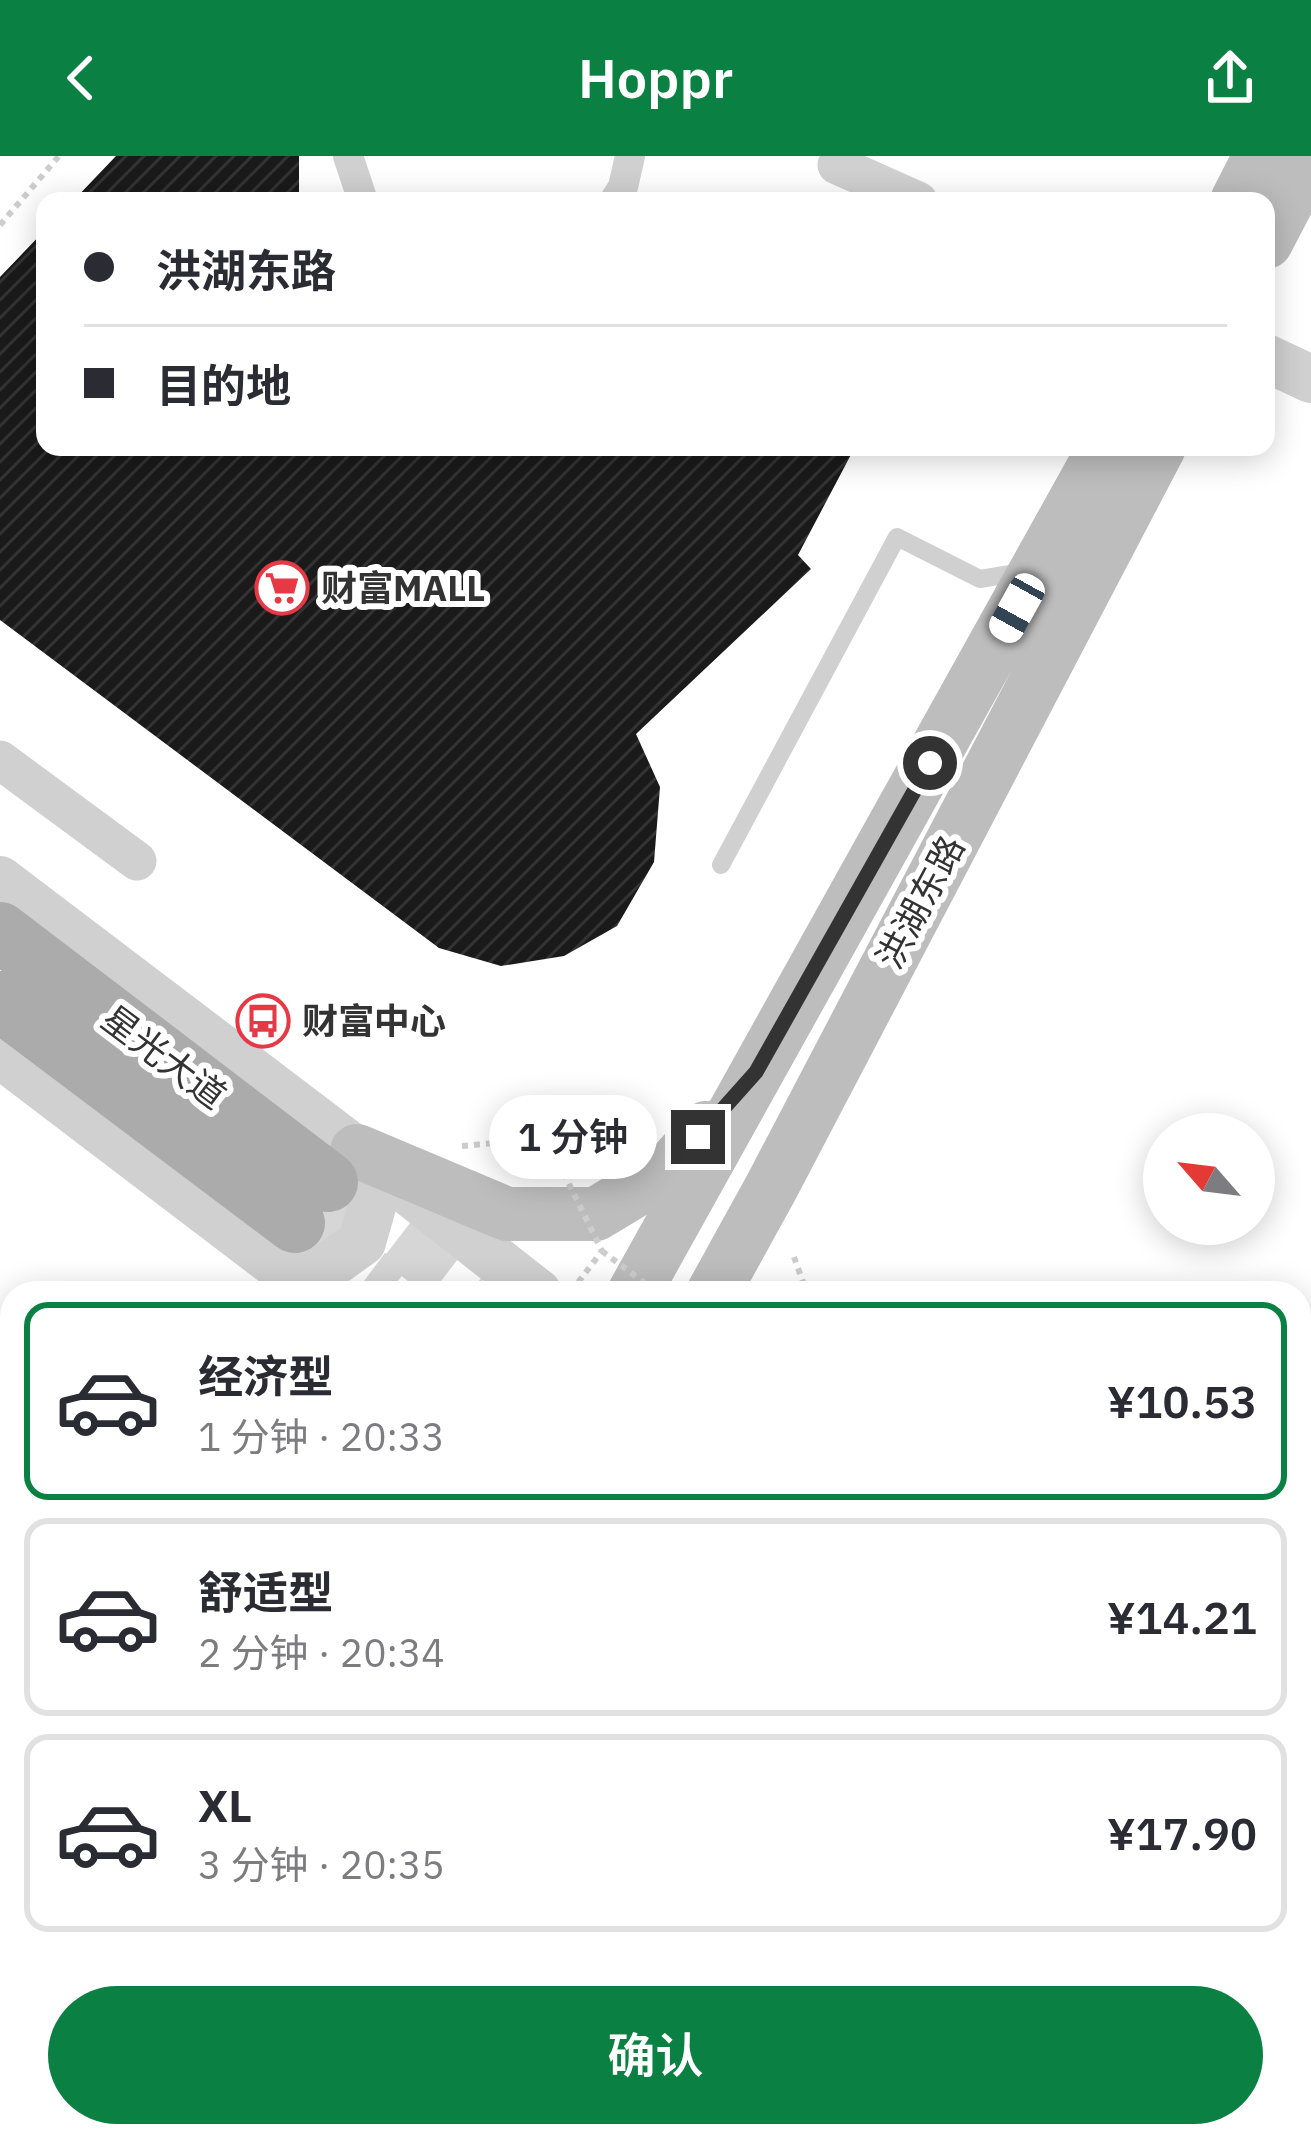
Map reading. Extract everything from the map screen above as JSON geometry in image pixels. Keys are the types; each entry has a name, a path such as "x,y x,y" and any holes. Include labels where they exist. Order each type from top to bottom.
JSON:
{"main road":[{"path":"1242,192 1260,156"},
{"path":"1275,225 1311,156"},
{"name":"洪湖东路","path":"618,1272 756,1072 1100,456"},
{"name":"洪湖东路","path":"720,1281 1154,456"},
{"name":"星光大道","path":"0,932 316,1224"},
{"name":"星光大道","path":"0,1001 316,1224"},
{"path":"316,1224 596,1214 669,1170 756,1072"},
{"path":"772,1186 776,1275"}],"street":[{"path":"348,156 361,192"},
{"path":"620,192 630,156"},
{"path":"824,161 897,192"},
{"path":"1275,362 1311,379"},
{"path":"0,760 137,860"},
{"path":"0,880 316,1224"},
{"path":"0,1054 316,1224 499,1281"}],"lane":[{"path":"721,865 897,537 980,580 1039,569"}],"path":[{"path":"0,225 59,156"},
{"path":"559,1137 566,1178 618,1272"},
{"path":"462,1146 559,1137 638,1137"}],"building":[{"path":"116,156 299,156 299,192 82,192"},
{"name":"财富MALL","path":"36,239 36,456 850,456 798,555 811,569 636,734 660,787 654,862 617,926 564,956 501,966 439,948 0,620 0,277"}],"tunnel":[{"path":"328,1182 457,1281"},
{"path":"295,1223 373,1281"}],"place":[{"name":"财富MALL","path":"282,588"},
{"name":"财富中心","path":"263,1021"}],"route":[{"path":"698,1137 756,1072 930,763"}]}
